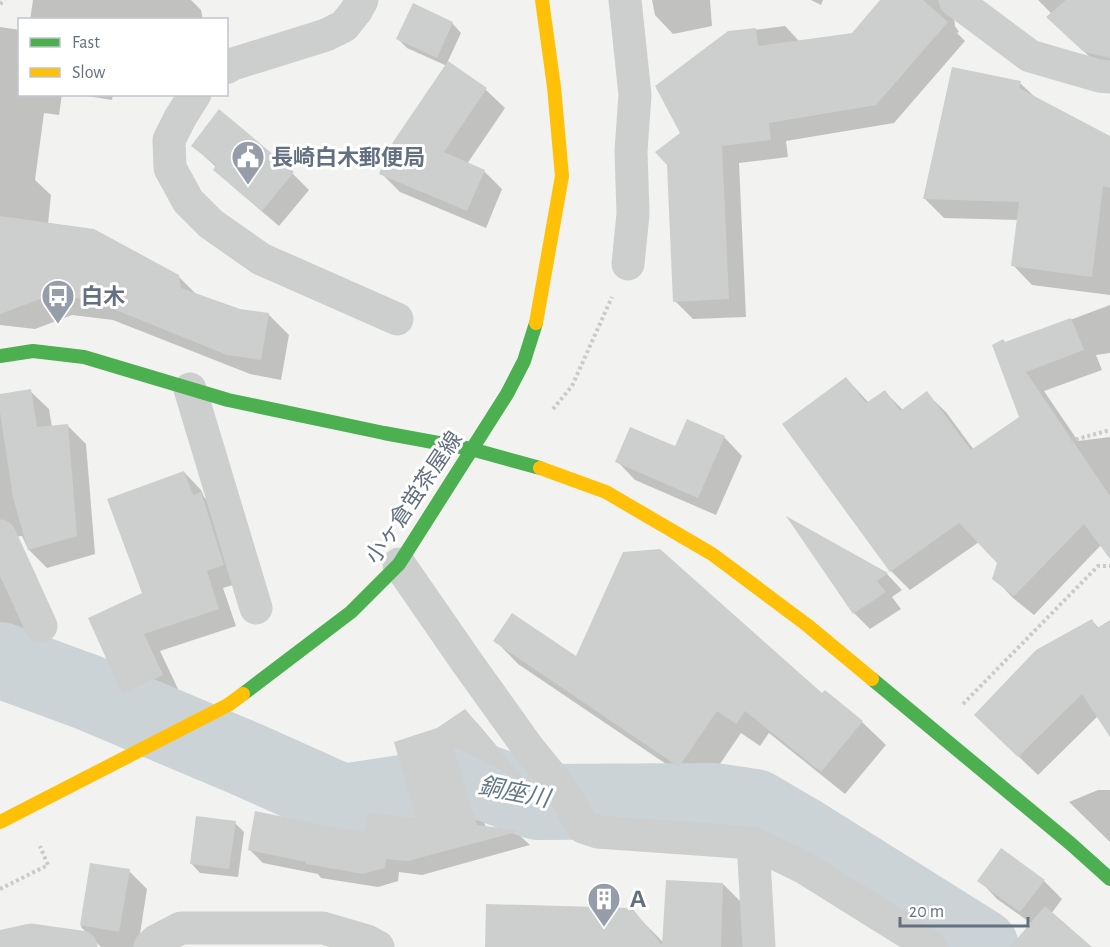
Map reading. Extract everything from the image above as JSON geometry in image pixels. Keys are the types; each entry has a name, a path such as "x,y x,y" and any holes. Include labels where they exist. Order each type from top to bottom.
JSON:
{"street":[{"path":"228,67 326,35 344,26 362,0"},
{"name":"小ヶ倉蛍茶屋線","path":"0,822 228,705 351,612 399,564 507,394 524,361 538,318 562,176 554,87 542,0"},
{"path":"626,0 634,95 631,151 633,214 628,264"},
{"path":"955,0 1030,56 1099,76 1110,77"},
{"path":"194,96 169,141 170,168 188,201 211,224 261,259 397,319"},
{"path":"0,356 33,351 84,357 228,400 471,449 548,470 606,492 712,554 807,625 1110,879"},
{"path":"190,389 256,608"},
{"path":"0,536 41,626"},
{"path":"399,564 466,662 560,787 583,827 598,832 753,843 803,867 931,947"},
{"path":"753,843 759,947"},
{"path":"150,947 156,941 181,928 323,928 367,941 378,947"},
{"path":"0,947 31,940 81,947"}],"path":[{"path":"0,4 5,0"},
{"path":"553,409 572,386 628,264"},
{"path":"1070,441 1110,430"},
{"path":"935,732 1098,566 1110,566"},
{"path":"0,890 48,865"}],"building":[{"path":"880,0 923,0 948,22 876,105 769,123 771,140 722,146 729,299 673,302 667,165 655,152 680,133 655,86 728,31 756,28 758,46 852,33"},
{"path":"1066,0 1110,0 1110,58 1084,52 1046,17"},
{"path":"413,3 453,22 437,58 396,39"},
{"path":"448,61 487,88 444,152 485,170 467,211 379,174 393,142"},
{"path":"952,67 1021,81 1019,88 1110,136 1110,188 1103,186 1092,277 1011,266 1019,202 923,199"},
{"path":"219,109 294,172 262,211 213,170 216,165 191,146"},
{"path":"0,216 94,229 179,275 181,288 240,309 269,313 261,360 227,355 91,300 51,295 0,314"},
{"path":"1071,318 1084,350 1026,372 1110,496 1110,559 1084,524 1014,596 992,579 997,563 959,523 890,572 782,424 846,377 866,403 885,390 900,411 927,391 971,450 1019,417 992,345 1003,339 1005,342"},
{"path":"31,389 37,427 68,424 77,536 28,550 13,498 0,412 0,394"},
{"path":"687,419 725,436 698,498 615,462 630,427 675,446"},
{"path":"184,471 193,495 201,492 224,565 207,571 219,609 144,634 163,675 122,694 88,618 142,593 107,499"},
{"path":"786,516 888,573 877,581 886,592 853,614"},
{"path":"660,549 822,693 825,690 863,721 821,772 745,711 736,724 717,711 679,767 493,641 512,613 576,656 623,552"},
{"path":"1092,619 1097,628 1110,620 1110,737 1082,694 1018,757 974,715 1036,650"},
{"path":"465,709 527,783 453,746 477,825 517,830 517,832 408,861 386,859 385,868 363,874 306,864 306,862 248,850 255,811 365,832 368,813 416,818 394,742 437,728"},
{"path":"196,816 236,821 229,869 190,864"},
{"path":"1001,848 1045,880 1020,912 977,881"},
{"path":"90,863 130,869 119,932 80,925"},
{"name":"Ａ","path":"666,880 723,883 721,947 485,947 486,904 632,908 662,945"},
{"path":"1045,906 1092,947 1010,947"}],"waterway":[{"name":"銅座川","path":"0,660 87,692 342,802 481,781 537,802 715,801 755,807 981,947"}],"traffic: fast":[{"path":"243,694 351,612 399,564 507,394 524,361 536,323"},
{"path":"0,356 33,351 84,357 228,400 471,449 540,468"},
{"path":"872,679 1110,879"}],"traffic: slow":[{"path":"536,323 562,176 554,87 542,0"},
{"path":"540,468 606,492 712,554 807,625 872,679"},
{"path":"0,822 228,705 243,694"}],"place":[{"name":"長崎白木郵便局","path":"248,186"},
{"name":"白木","path":"58,325"},
{"name":"Ａ","path":"604,928"}]}
